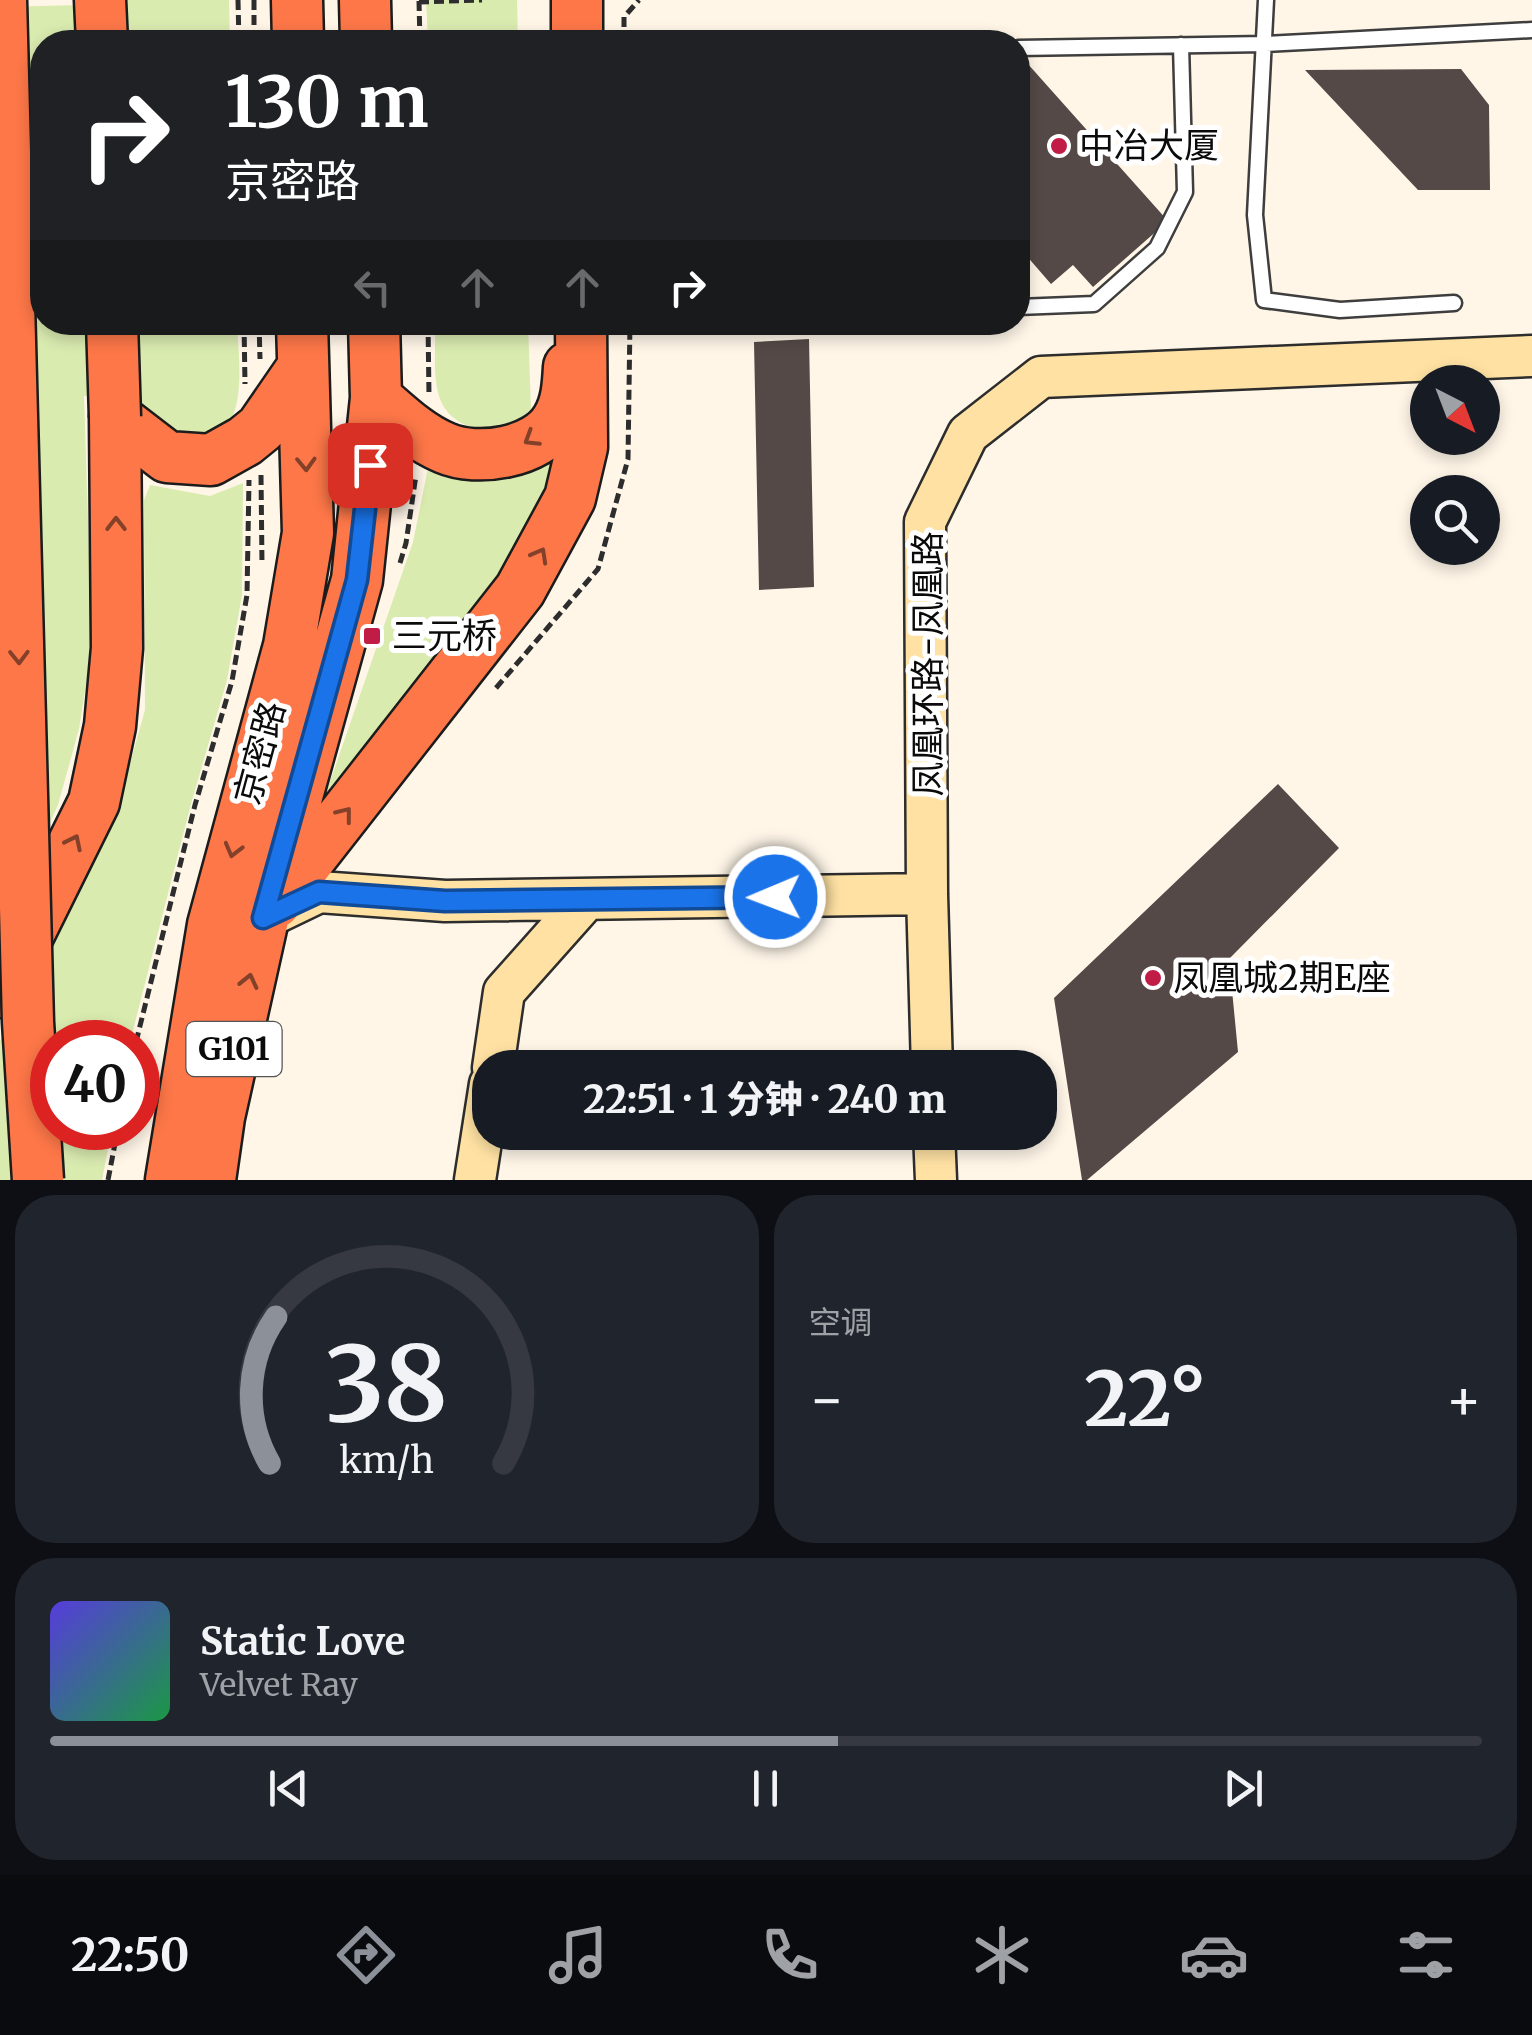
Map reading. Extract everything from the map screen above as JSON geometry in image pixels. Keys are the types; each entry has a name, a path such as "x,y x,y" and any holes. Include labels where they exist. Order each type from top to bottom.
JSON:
{"highway":[{"path":"2,0 28,1022 38,1180"},
{"path":"100,0 101,30"},
{"path":"298,0 298,30"},
{"path":"365,0 366,30"},
{"path":"556,0 557,30"},
{"path":"577,0 577,30"},
{"path":"0,992 94,802 110,726 116,648 112,335"},
{"name":"G101","path":"374,335 376,398"},
{"path":"376,398 409,427 446,449 488,456 524,446 556,423 566,396 569,335"},
{"path":"263,918 520,590 570,498 582,447 581,335"},
{"path":"115,417 167,458 211,460 253,434 302,345"},
{"name":"京密路","path":"170,1180 213,925 289,646 308,534 302,345"},
{"name":"京密路","path":"210,1180 219,1117 263,918 357,580 376,398"}],"street":[{"name":"凤凰环路-凤凰路","path":"932,1050 925,522 968,434 1041,377 1532,356"},
{"path":"263,918 319,892 445,901 928,894"},
{"path":"495,1050 504,992 584,900"},
{"path":"475,1180 480,1150"},
{"path":"935,1150 936,1180"}],"lane":[{"path":"1266,0 1255,214 1264,300 1340,310 1454,304"},
{"path":"1030,48 1266,44 1532,30"},
{"path":"1030,307 1094,304 1157,248 1185,192 1180,45"}],"path":[{"path":"238,0 239,30"},
{"path":"254,0 254,30"},
{"path":"420,30 419,1 482,0"},
{"path":"624,30 624,16 639,0"},
{"path":"245,335 262,581"},
{"path":"142,1020 235,664 247,594 248,479 253,434"},
{"path":"108,1180 114,1150"}],"green space":[{"path":"120,0 229,0 230,30 30,30 30,335 237,335 238,393 228,425 217,435 200,440 152,431 132,391 84,396 92,646 79,729 58,805 0,932 0,7 119,4"},
{"path":"426,0 517,0 518,30 427,30"},
{"path":"435,335 528,335 531,409 519,419 491,428 463,423 442,404"},
{"path":"567,453 512,578 325,796 413,542 430,458 468,475 499,479 529,471"},
{"path":"243,483 242,595 227,680 136,1020 30,1020 30,1150 108,1150 102,1180 0,1180 0,1041 118,806 145,710 144,500 150,485 210,496"}],"building":[{"name":"中冶大厦","path":"1030,66 1168,221 1093,287 1073,265 1051,284 1030,260"},
{"path":"1461,69 1489,105 1490,190 1418,190 1305,70"},
{"path":"809,339 814,587 759,590 754,342"},
{"name":"凤凰城2期E座","path":"1278,784 1339,848 1229,959 1238,1052 1087,1180 1082,1180 1054,998"}],"place":[{"name":"中冶大厦","path":"1059,146"},
{"name":"三元桥","path":"372,636"},
{"name":"凤凰城2期E座","path":"1153,978"}],"route":[{"path":"370,465 357,580 263,918 319,892 445,901 775,897"}]}
